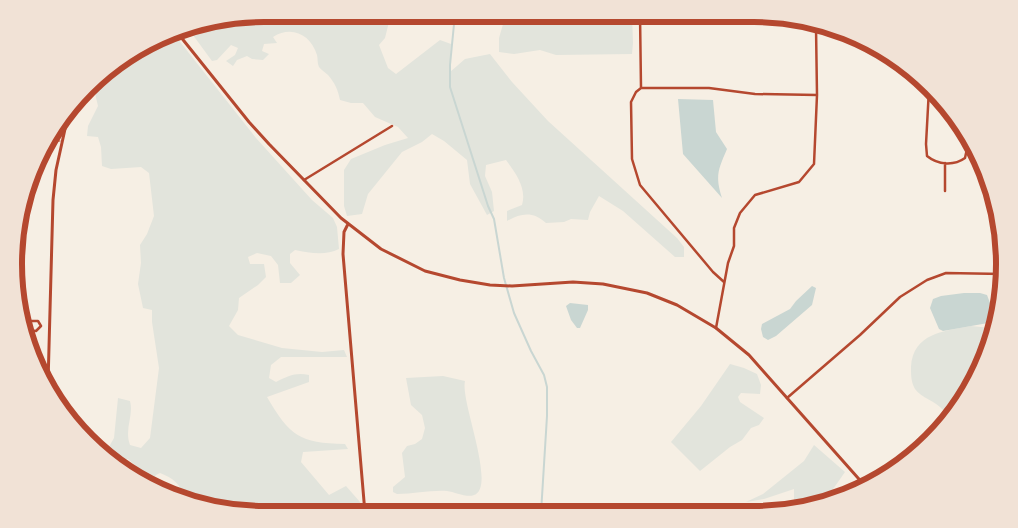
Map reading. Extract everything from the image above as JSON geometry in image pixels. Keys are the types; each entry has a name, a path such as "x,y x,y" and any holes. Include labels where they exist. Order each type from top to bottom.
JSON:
{"street":[{"path":"640,22 641,88"},
{"path":"716,328 728,263 734,246 734,228 740,213 755,196 798,182 814,164 817,95 816,31"},
{"path":"181,37 249,122 348,224 381,249 425,271 460,280 505,286 574,282 621,287 666,300 716,328 749,355 861,481"},
{"path":"725,282 713,272 640,186 632,159 632,102 636,92 641,88 709,88 755,94 817,95"},
{"path":"929,97 927,156 945,163 959,162 965,158 967,150"},
{"path":"304,180 392,126"},
{"path":"48,373 52,200 65,127"},
{"path":"945,163 945,191"},
{"path":"348,224 344,232 343,254 365,506"},
{"path":"787,398 860,335 900,297 927,280 946,273 995,274"},
{"path":"30,321 38,322 42,326"},
{"path":"32,331 36,331 42,326 49,326"}],"lane":[{"path":"56,141 62,141"}],"shaded area":[{"path":"264,22 389,22 385,38 379,45 388,68 396,74 440,40 451,44 450,72 465,59 490,54 512,82 548,121 677,238 684,247 684,257 675,257 623,211 599,196 590,212 588,220 571,219 564,222 546,223 527,214 507,221 507,211 522,205 523,193 520,181 506,160 486,165 485,176 492,192 494,211 487,215 470,184 467,160 444,141 432,134 422,142 402,152 368,194 362,214 347,216 344,206 344,170 351,159 408,138 398,127 375,117 363,103 351,103 340,100 333,81 319,67 314,48 300,34 287,32 273,37 277,43 264,44 262,51 269,54 263,60 252,59 247,56 237,60 233,66 226,61 235,55 238,48 231,45 217,60 212,61 192,33 217,27"},
{"path":"504,22 632,22 632,54 556,55 540,50 514,54 499,52 499,38"},
{"path":"177,39 256,138 312,200 333,218 337,227 339,249 323,253 295,250 290,254 290,263 300,275 291,283 280,283 278,265 271,256 257,253 248,257 250,264 264,264 266,277 239,298 238,310 229,326 238,335 282,348 322,352 344,350 347,357 281,357 271,365 269,378 276,382 292,375 304,374 309,375 309,382 267,397 282,421 297,435 317,442 345,444 348,449 303,452 301,462 329,495 346,486 360,502 360,506 264,506 217,501 183,492 176,482 160,473 153,479 139,470 128,459 122,460 108,448 114,438 118,398 130,401 131,412 128,439 130,445 141,448 150,438 159,368 152,310 143,308 138,284 141,263 140,245 147,234 154,216 149,173 141,167 111,169 102,166 101,147 98,137 87,136 88,126 98,106 95,92 105,82 143,55"},
{"path":"678,99 713,100 716,132 727,149 718,173 722,198 683,154"},
{"path":"812,286 816,288 812,305 776,336 768,340 763,337 762,324 790,309"},
{"path":"964,293 987,295 990,303 988,323 943,331 939,329 930,308 933,299"},
{"path":"570,303 588,305 588,310 580,328 577,328 571,320 566,306"},
{"path":"971,326 987,328 971,371 944,413 937,404 921,395 915,389 911,376 911,367 917,347 924,340 941,332"},
{"path":"730,364 757,374 761,385 760,394 741,393 738,397 740,402 764,418 759,425 751,428 742,440 700,471 671,442 701,406"},
{"path":"443,376 465,381 465,391 480,461 482,477 480,489 471,496 447,491 397,494 393,492 393,487 405,477 402,453 407,446 415,444 422,439 425,428 422,415 411,405 406,378"},
{"path":"814,445 845,472 830,494 792,502 794,489 764,499 746,502 763,494 804,461"},
{"path":"398,503 454,506 392,506"}],"waterway":[{"path":"454,22 450,87 488,206 494,219 504,278 514,313 544,375 547,387 541,506"}]}
